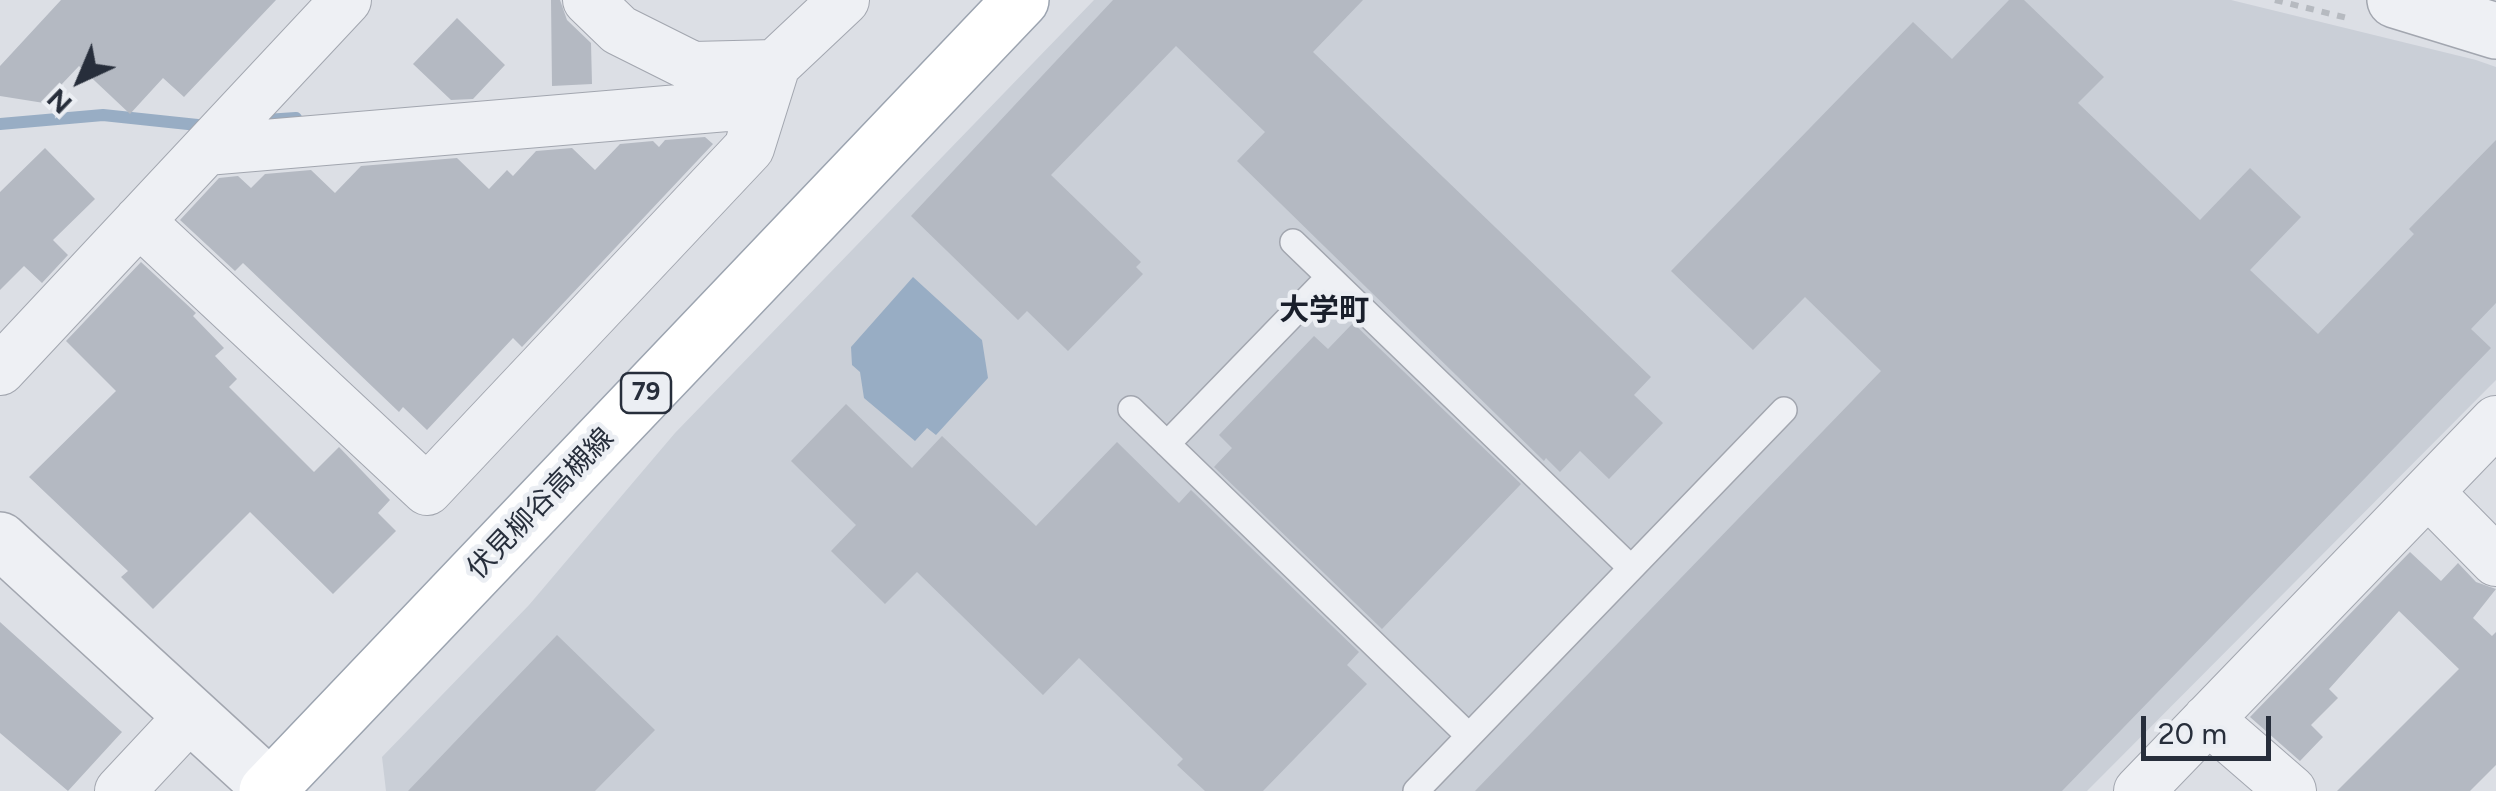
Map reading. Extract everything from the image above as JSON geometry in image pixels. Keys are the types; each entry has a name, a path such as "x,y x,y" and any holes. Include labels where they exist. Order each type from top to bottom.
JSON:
{"main road":[{"name":"伏見柳谷高槻線","path":"267,790 1021,0"}],"street":[{"path":"0,370 346,0"},
{"path":"588,0 618,30 692,67 769,84"},
{"path":"139,221 427,490 749,148 769,84 844,0"},
{"path":"2394,0 2496,32"},
{"path":"206,150 769,84"},
{"path":"2139,791 2496,421"},
{"path":"2428,492 2496,561"},
{"path":"0,540 267,790"},
{"path":"120,791 191,716"},
{"path":"2208,720 2291,791"}],"lane":[{"path":"1293,242 1631,568"},
{"path":"1167,444 1329,277"},
{"path":"1131,409 1470,736"},
{"path":"1416,791 1784,410"}],"shaded area":[{"path":"1094,0 2231,0 2476,60 2496,67 2496,380 2087,791 386,791 382,757 529,605 675,433"}],"water":[{"path":"913,277 982,340 988,378 936,435 927,428 915,441 864,398 860,372 852,365 851,347"}],"building":[{"path":"61,0 276,0 184,97 163,78 130,114 79,66 44,103 0,96 0,66"},
{"path":"551,0 560,0 567,20 591,43 592,84 552,86"},
{"path":"1113,0 1363,0 1313,52 1651,377 1634,395 1663,423 1609,479 1580,451 1560,472 1546,458 1544,461 1237,161 1265,132 1176,46 1051,175 1141,262 1136,267 1143,274 1068,351 1027,311 1018,320 911,216"},
{"path":"2009,0 2024,0 2104,77 2078,103 2200,220 2250,168 2301,217 2250,270 2318,334 2414,234 2409,229 2496,140 2496,303 2471,329 2491,348 2062,791 1475,791 1881,371 1805,297 1753,350 1671,271 1913,22 1952,59"},
{"path":"457,18 505,65 473,99 451,100 413,64"},
{"path":"705,137 713,144 522,347 513,338 427,430 403,407 399,412 243,263 235,271 180,220 219,178 238,176 251,188 265,174 311,170 335,193 361,166 457,158 489,189 507,170 513,176 536,151 572,148 595,170 620,144 653,141 659,147 665,140"},
{"path":"45,148 95,199 53,240 68,255 42,283 24,266 0,290 0,192"},
{"path":"141,262 196,313 193,316 224,348 215,356 237,379 229,387 314,472 339,447 390,500 378,513 396,531 333,594 250,512 153,609 121,577 128,571 29,477 116,391 66,341"},
{"path":"1353,323 1521,484 1382,629 1214,467 1232,448 1219,435 1314,336 1328,349"},
{"path":"846,404 912,468 942,436 1036,526 1117,442 1179,503 1191,490 1359,652 1347,665 1367,684 1263,791 1205,791 1177,765 1183,759 1079,658 1043,695 917,572 885,604 831,551 856,525 791,461"},
{"path":"2410,552 2441,581 2458,563 2476,582 2496,589 2473,618 2492,636 2496,632 2496,765 2470,791 2337,791 2459,669 2399,611 2329,689 2338,698 2311,725 2323,737 2300,761 2250,717"},
{"path":"0,622 122,732 68,791 0,733"},
{"path":"557,635 655,730 595,791 408,791"}],"waterway":[{"path":"0,124 103,115 207,126"},
{"path":"251,121 296,118"}],"district":[{"name":"大学町","path":"1324,311"}]}
